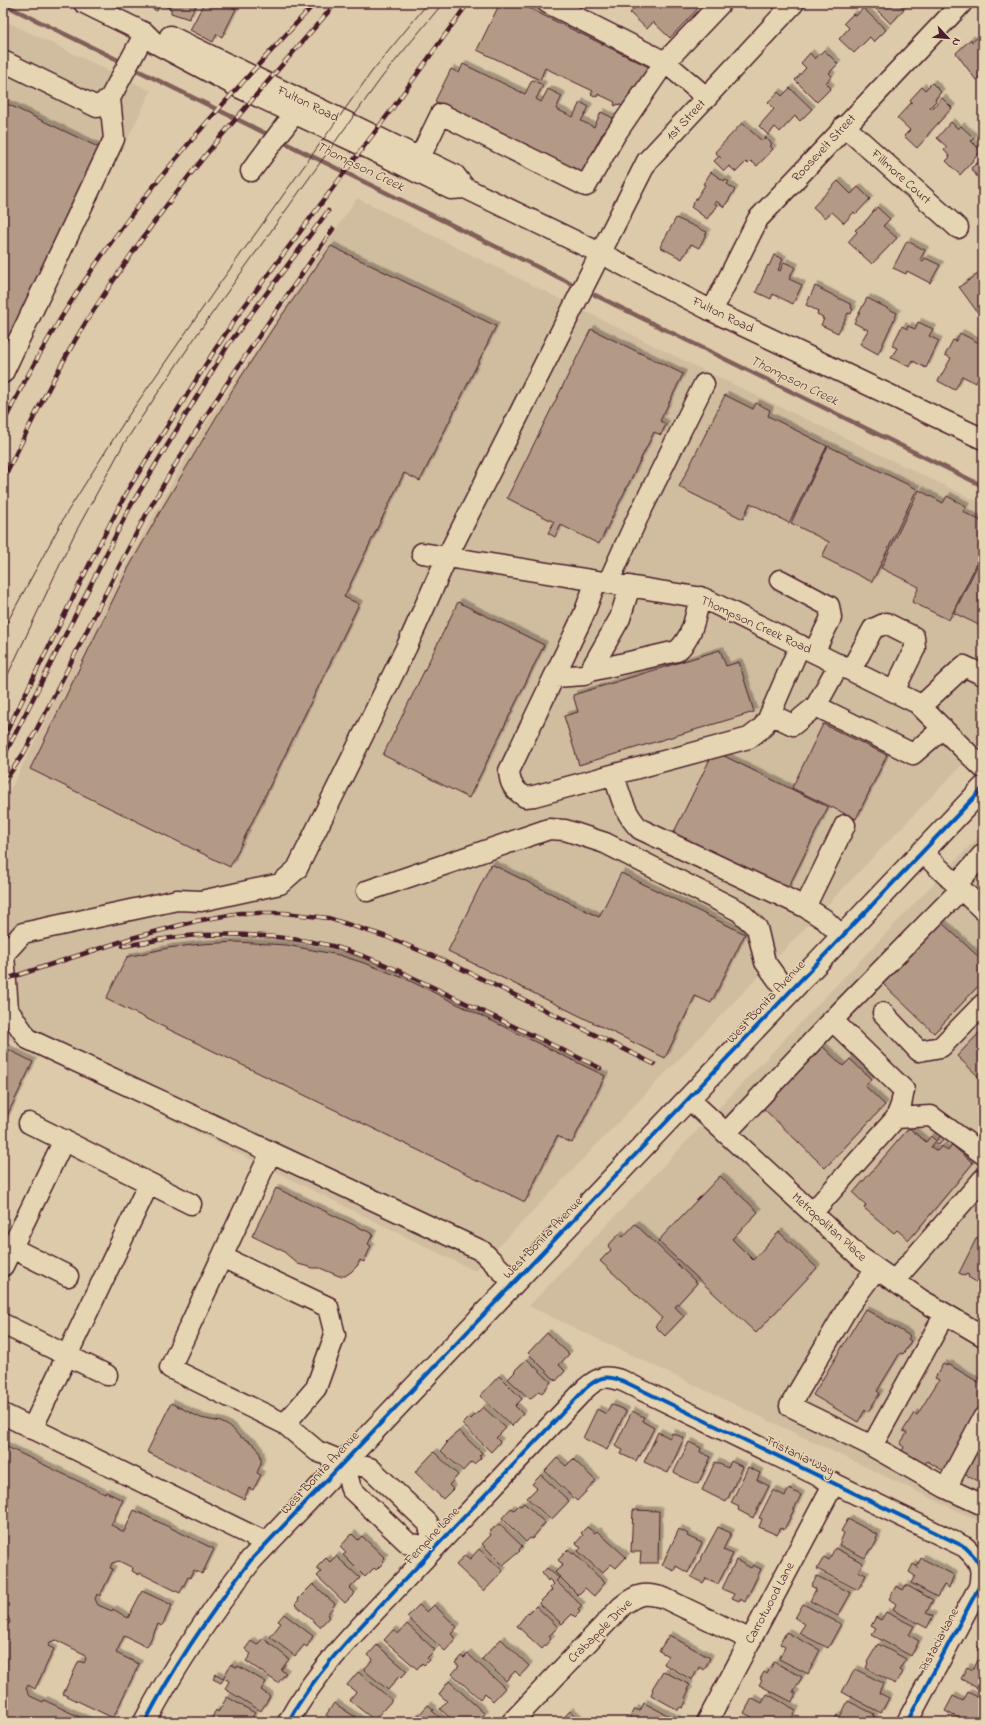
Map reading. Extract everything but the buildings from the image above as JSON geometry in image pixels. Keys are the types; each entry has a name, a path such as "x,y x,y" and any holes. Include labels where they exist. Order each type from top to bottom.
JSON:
{"main road":[{"name":"West Bonita Avenue","path":"145,1722 180,1658 214,1608 250,1560 267,1544 983,788"}],"street":[{"name":"Fulton Road","path":"84,3 145,33 155,43 238,87 291,118 364,146 451,189 465,188"},
{"path":"548,3 665,62 707,98"},
{"path":"420,157 440,114 586,186 615,135 665,62 722,3"},
{"name":"1st Street","path":"514,1283 482,1251 28,1038 8,1010 4,954 23,933 177,900 201,901 280,884 297,869 407,646 447,557 602,254 647,162 794,3"},
{"name":"Roosevelt Street","path":"712,311 758,219 844,126 962,3"},
{"name":"Fulton Road","path":"145,33 161,32 420,157 455,175 465,188 602,254 712,311 983,439"},
{"path":"3,61 97,107 110,98 145,33"},
{"path":"3,372 114,139 110,98"},
{"path":"251,171 291,118"},
{"name":"Fillmore Court","path":"844,126 958,228"},
{"path":"704,384 637,519 584,614 509,770 510,782 518,792 525,797 534,796 749,738 762,728 807,648 831,618 829,606 780,580"},
{"name":"Thompson Creek Road","path":"422,553 700,597 917,703 983,768"},
{"path":"554,677 584,676 590,671 620,618 630,586"},
{"path":"590,671 677,650 685,644 692,631 700,597"},
{"path":"770,714 794,725 816,706 873,629 886,623 914,637 915,648 894,691"},
{"path":"921,706 964,666 983,675"},
{"path":"816,706 913,754 943,728"},
{"path":"614,775 624,807 633,823 640,829 804,907 824,919 842,936"},
{"path":"804,907 845,825"},
{"path":"367,891 549,829 564,830 605,843 739,911 757,928 765,962 788,994"},
{"path":"922,852 983,910"},
{"path":"726,1133 959,887 983,854"},
{"path":"883,1013 919,1051 941,1047 983,1004"},
{"path":"812,1212 896,1118 901,1105 904,1090 832,1020"},
{"name":"Metropolitan Place","path":"689,1099 860,1257 945,1314 983,1336"},
{"path":"896,1118 930,1116 983,1154"},
{"path":"29,1122 191,1204"},
{"path":"64,1140 7,1257 68,1276"},
{"path":"271,1152 170,1368 285,1424 317,1451 344,1462 370,1468 428,1523 435,1548 409,1544 351,1489 344,1462"},
{"path":"894,1281 983,1179"},
{"path":"32,1428 149,1183"},
{"path":"222,1257 328,1307 336,1335 316,1388 285,1424"},
{"path":"876,1268 848,1307 790,1406 872,1446 946,1488 983,1505"},
{"path":"872,1446 945,1314"},
{"path":"3,1324 107,1375"},
{"name":"Tristania Way","path":"604,1377 623,1381 965,1547 974,1555 980,1565"},
{"name":"Fernpine Lane","path":"288,1722 330,1661 373,1613 586,1388 594,1381 604,1377"},
{"path":"3,1414 267,1544"},
{"path":"946,1488 983,1418"},
{"name":"Carrotwood Lane","path":"707,1722 834,1483"},
{"name":"Pistacia Lane","path":"907,1722 979,1587 981,1576 980,1565"},
{"name":"Crabapple Drive","path":"512,1722 622,1606 633,1597 642,1594 651,1594 664,1598 751,1640"}],"shaded area":[{"path":"3,20 151,91 3,393"},
{"path":"357,198 699,368 983,504 983,743 475,1271 3,1036 3,804 103,607 197,438"},
{"path":"983,832 983,1523 529,1306"}],"waterway":[{"name":"Thompson Creek","path":"3,4 116,59"},
{"name":"Thompson Creek","path":"139,71 271,136"},
{"name":"Thompson Creek","path":"281,141 572,284"},
{"name":"Thompson Creek","path":"595,295 983,486"}],"tram line":[{"path":"3,630 66,514 126,419 220,283 373,70 428,3"},
{"path":"3,685 74,535 123,445 198,333 340,135 382,77 443,3"}],"railway":[{"path":"3,424 45,344 94,267 129,218 196,135 315,3"},
{"path":"3,480 43,400 75,341 86,322 141,241 199,163 336,3"},
{"path":"3,739 99,545 129,488 216,348 240,312 392,109 468,3"},
{"path":"3,758 130,507 228,345 328,211"},
{"path":"3,784 25,751 56,693 130,544 167,478 236,370 333,229"},
{"path":"3,980 132,938 196,921 240,913 285,913 328,918 387,937 452,964 654,1064"},
{"path":"123,946 162,939 201,935 232,934 278,937 332,946 395,969 600,1068"}],"cycle path":[{"path":"145,1722 194,1639 251,1560 983,788"},
{"path":"288,1722 314,1681 362,1624 586,1388 595,1381 608,1377 623,1381 965,1547 974,1556 979,1565 981,1574 979,1587 907,1722"}]}
